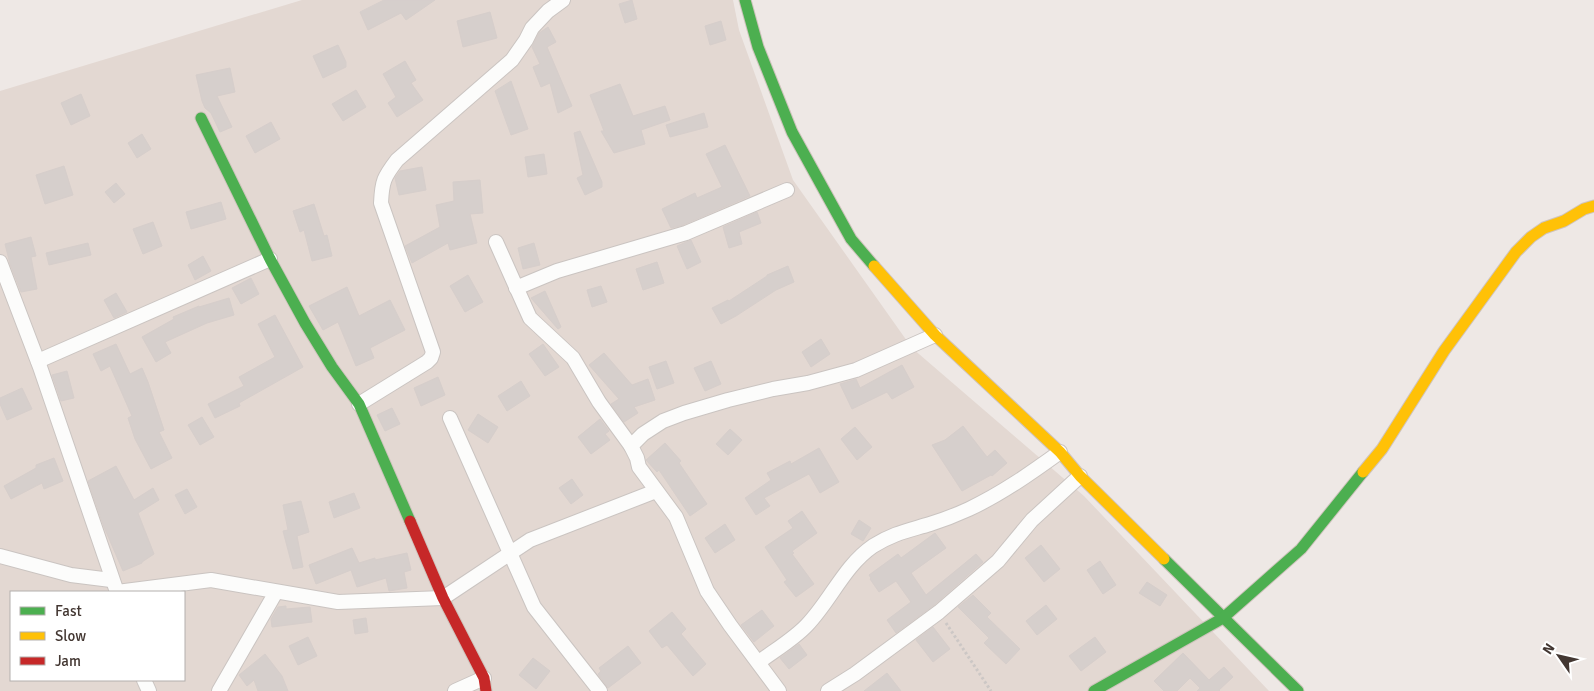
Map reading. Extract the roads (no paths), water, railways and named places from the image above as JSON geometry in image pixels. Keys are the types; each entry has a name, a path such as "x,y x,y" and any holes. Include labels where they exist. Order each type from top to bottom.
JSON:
{"street":[{"path":"359,404 427,362 433,352 381,203 382,186 388,172 397,160 512,60 532,28 548,11 563,0"},
{"path":"745,0 758,47 792,132 851,239 935,335 1060,452 1080,476 1298,691"},
{"path":"201,118 270,259 305,323 332,367 359,404 442,598 485,684 455,691"},
{"path":"516,288 557,271 686,233 787,190"},
{"path":"1094,691 1223,618 1301,550 1382,450 1444,352 1516,252 1531,237 1544,228 1564,221 1584,208 1594,206"},
{"path":"496,242 530,318 573,358 600,402 631,446 638,458 639,467 676,517 708,591 730,625 779,691"},
{"path":"38,361 270,259"},
{"path":"0,262 38,361 115,588"},
{"path":"631,446 643,434 664,420 728,400 808,383 856,370 935,335"},
{"path":"450,418 534,607 600,691"},
{"path":"759,662 807,626 834,592 857,558 873,546 894,534 931,524 969,509 1028,476 1060,452"},
{"path":"828,691 855,674 939,612 998,561 1032,520 1080,476"},
{"path":"0,556 115,588 211,580 338,602 442,598 510,555 530,540 656,491"},
{"path":"219,691 276,592"}]}
